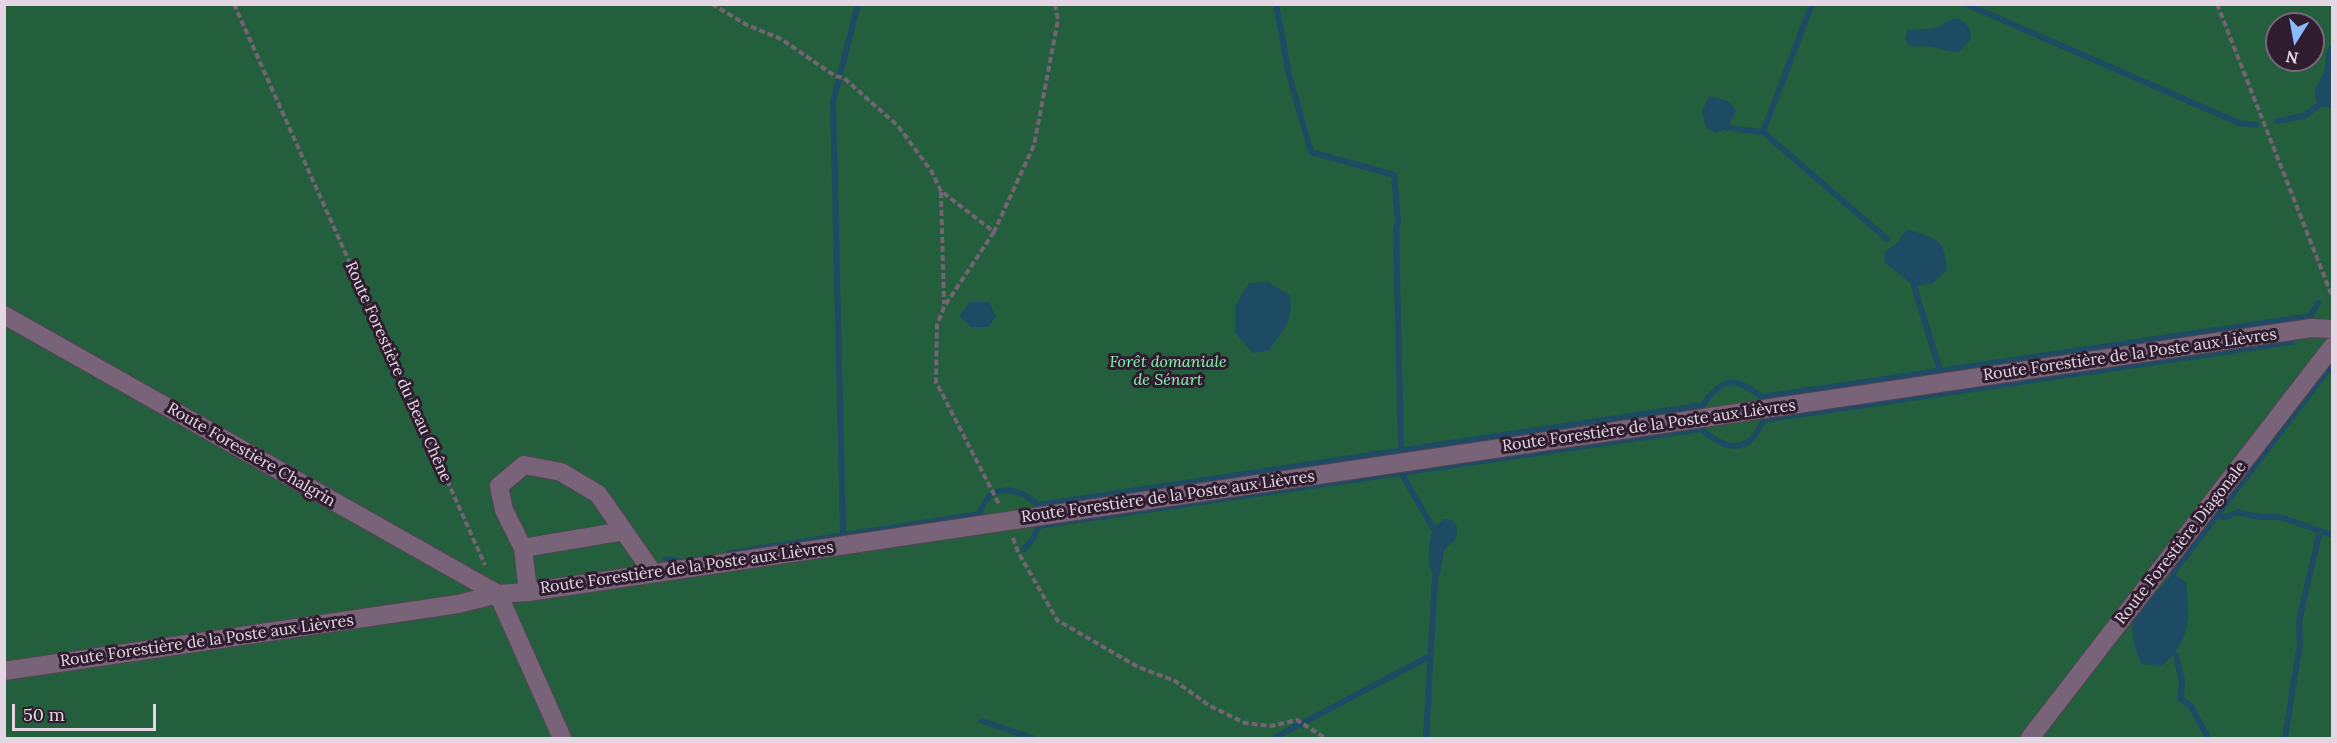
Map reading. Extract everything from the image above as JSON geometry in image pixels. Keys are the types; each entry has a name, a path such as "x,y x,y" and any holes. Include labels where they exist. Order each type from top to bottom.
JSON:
{"street":[{"name":"Route Forestière Chalgrin","path":"4,315 498,594"},
{"name":"Route Forestière de la Poste aux Lièvres","path":"4,670 458,604 498,594 528,592 2311,328 2332,329"},
{"name":"Route Forestière Diagonale","path":"2030,738 2332,347"},
{"path":"528,592 523,548 504,510 499,486 524,465 561,472 598,494 653,573"},
{"path":"523,548 624,531"},
{"path":"498,594 562,738"}],"path":[{"name":"Route Forestière du Beau Chêne","path":"234,4 498,594"},
{"path":"712,4 747,25 781,39 835,76 844,78 897,126 932,172 941,191 944,306"},
{"path":"1055,4 1058,20 1034,145 994,232 944,306 937,325 936,382 1007,520 1018,552 1057,620 1138,667 1175,681 1209,706 1245,723 1271,726 1297,720 1325,738"},
{"path":"2217,4 2332,296"},
{"path":"941,191 994,232"}],"green space":[{"name":"Forêt domaniale de Sénart","path":"5,5 2332,5 2332,738 5,738"}],"water":[{"path":"1957,18 1968,26 1971,35 1971,39 1959,52 1930,46 1908,45 1905,38 1907,30 1936,27"},
{"path":"2332,43 2332,109 2319,105 2315,96 2317,86 2325,72 2326,55"},
{"path":"1709,96 1728,101 1736,110 1728,128 1717,133 1706,128 1702,111"},
{"path":"1907,229 1932,238 1941,245 1944,251 1947,270 1933,283 1914,286 1884,262 1885,251 1896,244"},
{"path":"1268,282 1290,295 1290,312 1286,326 1268,351 1253,353 1235,333 1235,306 1249,283"},
{"path":"969,302 989,302 996,316 989,327 971,327 959,316"},
{"path":"1444,519 1452,520 1457,527 1456,539 1444,550 1440,575 1435,577 1429,560 1430,540 1433,528"},
{"path":"2173,573 2186,582 2188,618 2183,638 2171,657 2161,666 2141,664 2134,645 2131,621"}],"waterway":[{"path":"843,535 833,102 858,4"},
{"path":"1276,4 1289,75 1311,152 1394,175 1398,222 1396,230 1401,451"},
{"path":"1763,132 1812,4"},
{"path":"1966,4 2239,123 2256,125"},
{"path":"2277,121 2304,116 2319,105"},
{"path":"1728,128 1763,132 1887,239"},
{"path":"1914,286 1940,371"},
{"path":"729,553 980,514 990,496 1005,490 1022,494 1038,505 1703,405 1723,384 1737,383 1762,397 2311,316 2318,303"},
{"path":"1024,549 1033,539 1038,526 1701,429 1719,442 1736,446 1751,440 1763,420 2292,342"},
{"path":"2173,573 2328,370 2332,371"},
{"path":"1402,474 1433,528"},
{"path":"2218,516 2225,517 2238,512 2259,517 2280,517 2332,535"},
{"path":"2285,738 2300,643 2299,621 2319,534"},
{"path":"666,559 680,561"},
{"path":"1426,738 1435,577"},
{"path":"2176,655 2182,681 2181,699 2191,706 2208,738"},
{"path":"1274,738 1430,656"},
{"path":"982,721 1032,738"}]}
